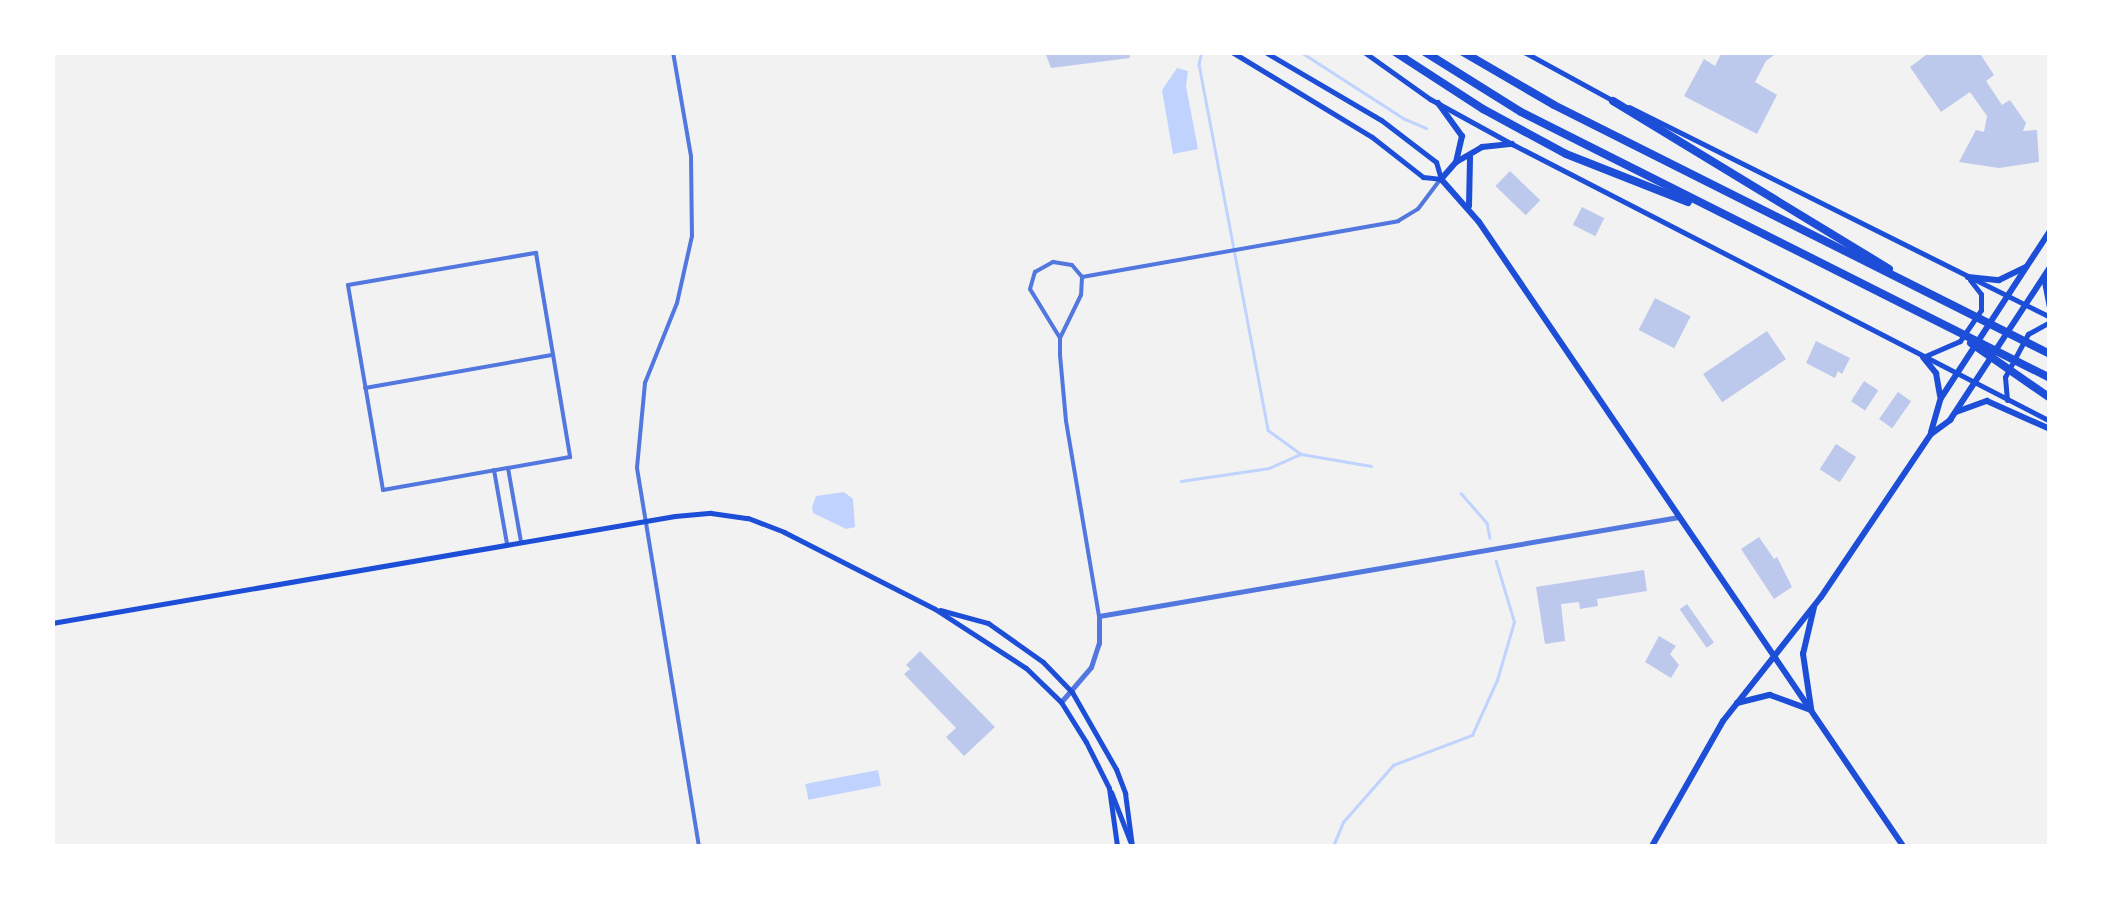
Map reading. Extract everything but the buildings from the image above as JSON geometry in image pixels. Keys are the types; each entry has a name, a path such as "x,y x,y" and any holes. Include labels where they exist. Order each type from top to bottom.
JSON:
{"highway":[{"path":"1395,52 1483,109 1566,154 1724,215"},
{"path":"1425,52 1521,112 2050,378"},
{"path":"1463,52 1554,105 2050,354"},
{"path":"1613,101 1922,290"},
{"path":"1956,330 2021,381 2050,398"}],"main road":[{"path":"1232,52 1372,136 1423,177 1441,179"},
{"path":"1265,52 1381,120 1436,162 1441,179 1469,207 1903,846"},
{"path":"1364,52 1438,103 1512,144 2050,421"},
{"path":"1524,52 1613,101 1658,118 2050,320 2028,334 2004,377 2007,401"},
{"path":"1438,103 1462,136 1456,162 1441,179"},
{"path":"1456,162 1482,148 1512,144"},
{"path":"1469,207 1470,157"},
{"path":"1931,434 1941,398 2050,231"},
{"path":"1968,277 1999,280 2027,266"},
{"path":"1652,846 1705,748 1814,606 1931,434 1955,413 2050,267"},
{"path":"2044,276 2050,310"},
{"path":"1923,357 1960,341 1981,310 1981,294 1968,277"},
{"path":"1923,357 1936,373 1941,398"},
{"path":"1955,413 1986,401 2050,430"},
{"path":"52,624 644,520 710,513 766,524 935,609 1010,655 1061,702 1117,799 1131,846"},
{"path":"1812,710 1803,654 1814,606"},
{"path":"935,609 988,624 1043,662 1072,692 1116,769 1131,846"},
{"path":"1736,703 1768,695 1812,710"},
{"path":"1109,788 1117,846"}],"street":[{"path":"673,52 691,156 694,204 687,266 654,355 639,411 637,468 699,846"},
{"path":"1082,277 1241,246 1398,222 1418,208 1441,179"},
{"path":"536,253 553,355 570,457 383,490 348,285 536,253"},
{"path":"1060,338 1082,295 1082,277 1072,265 1054,262 1044,264 1030,280 1035,301 1060,338 1066,421 1099,616 1096,656 1061,702"},
{"path":"366,388 553,355"},
{"path":"508,468 520,542"},
{"path":"494,470 508,544"},
{"path":"500,502 513,500"},
{"path":"1099,616 1678,517"}],"water":[{"path":"1177,68 1188,71 1186,86 1198,149 1173,154 1162,90"},
{"path":"844,492 853,499 855,527 846,529 813,513 816,496"},
{"path":"878,770 881,786 808,800 805,784"}],"waterway":[{"path":"1202,52 1199,64 1268,430 1301,454 1371,466"},
{"path":"1301,52 1405,119 1426,128"},
{"path":"1181,481 1269,468 1301,454"},
{"path":"1461,493 1487,523 1490,538"},
{"path":"1333,846 1343,822 1393,765 1472,735 1497,680 1514,622 1496,562"}]}
